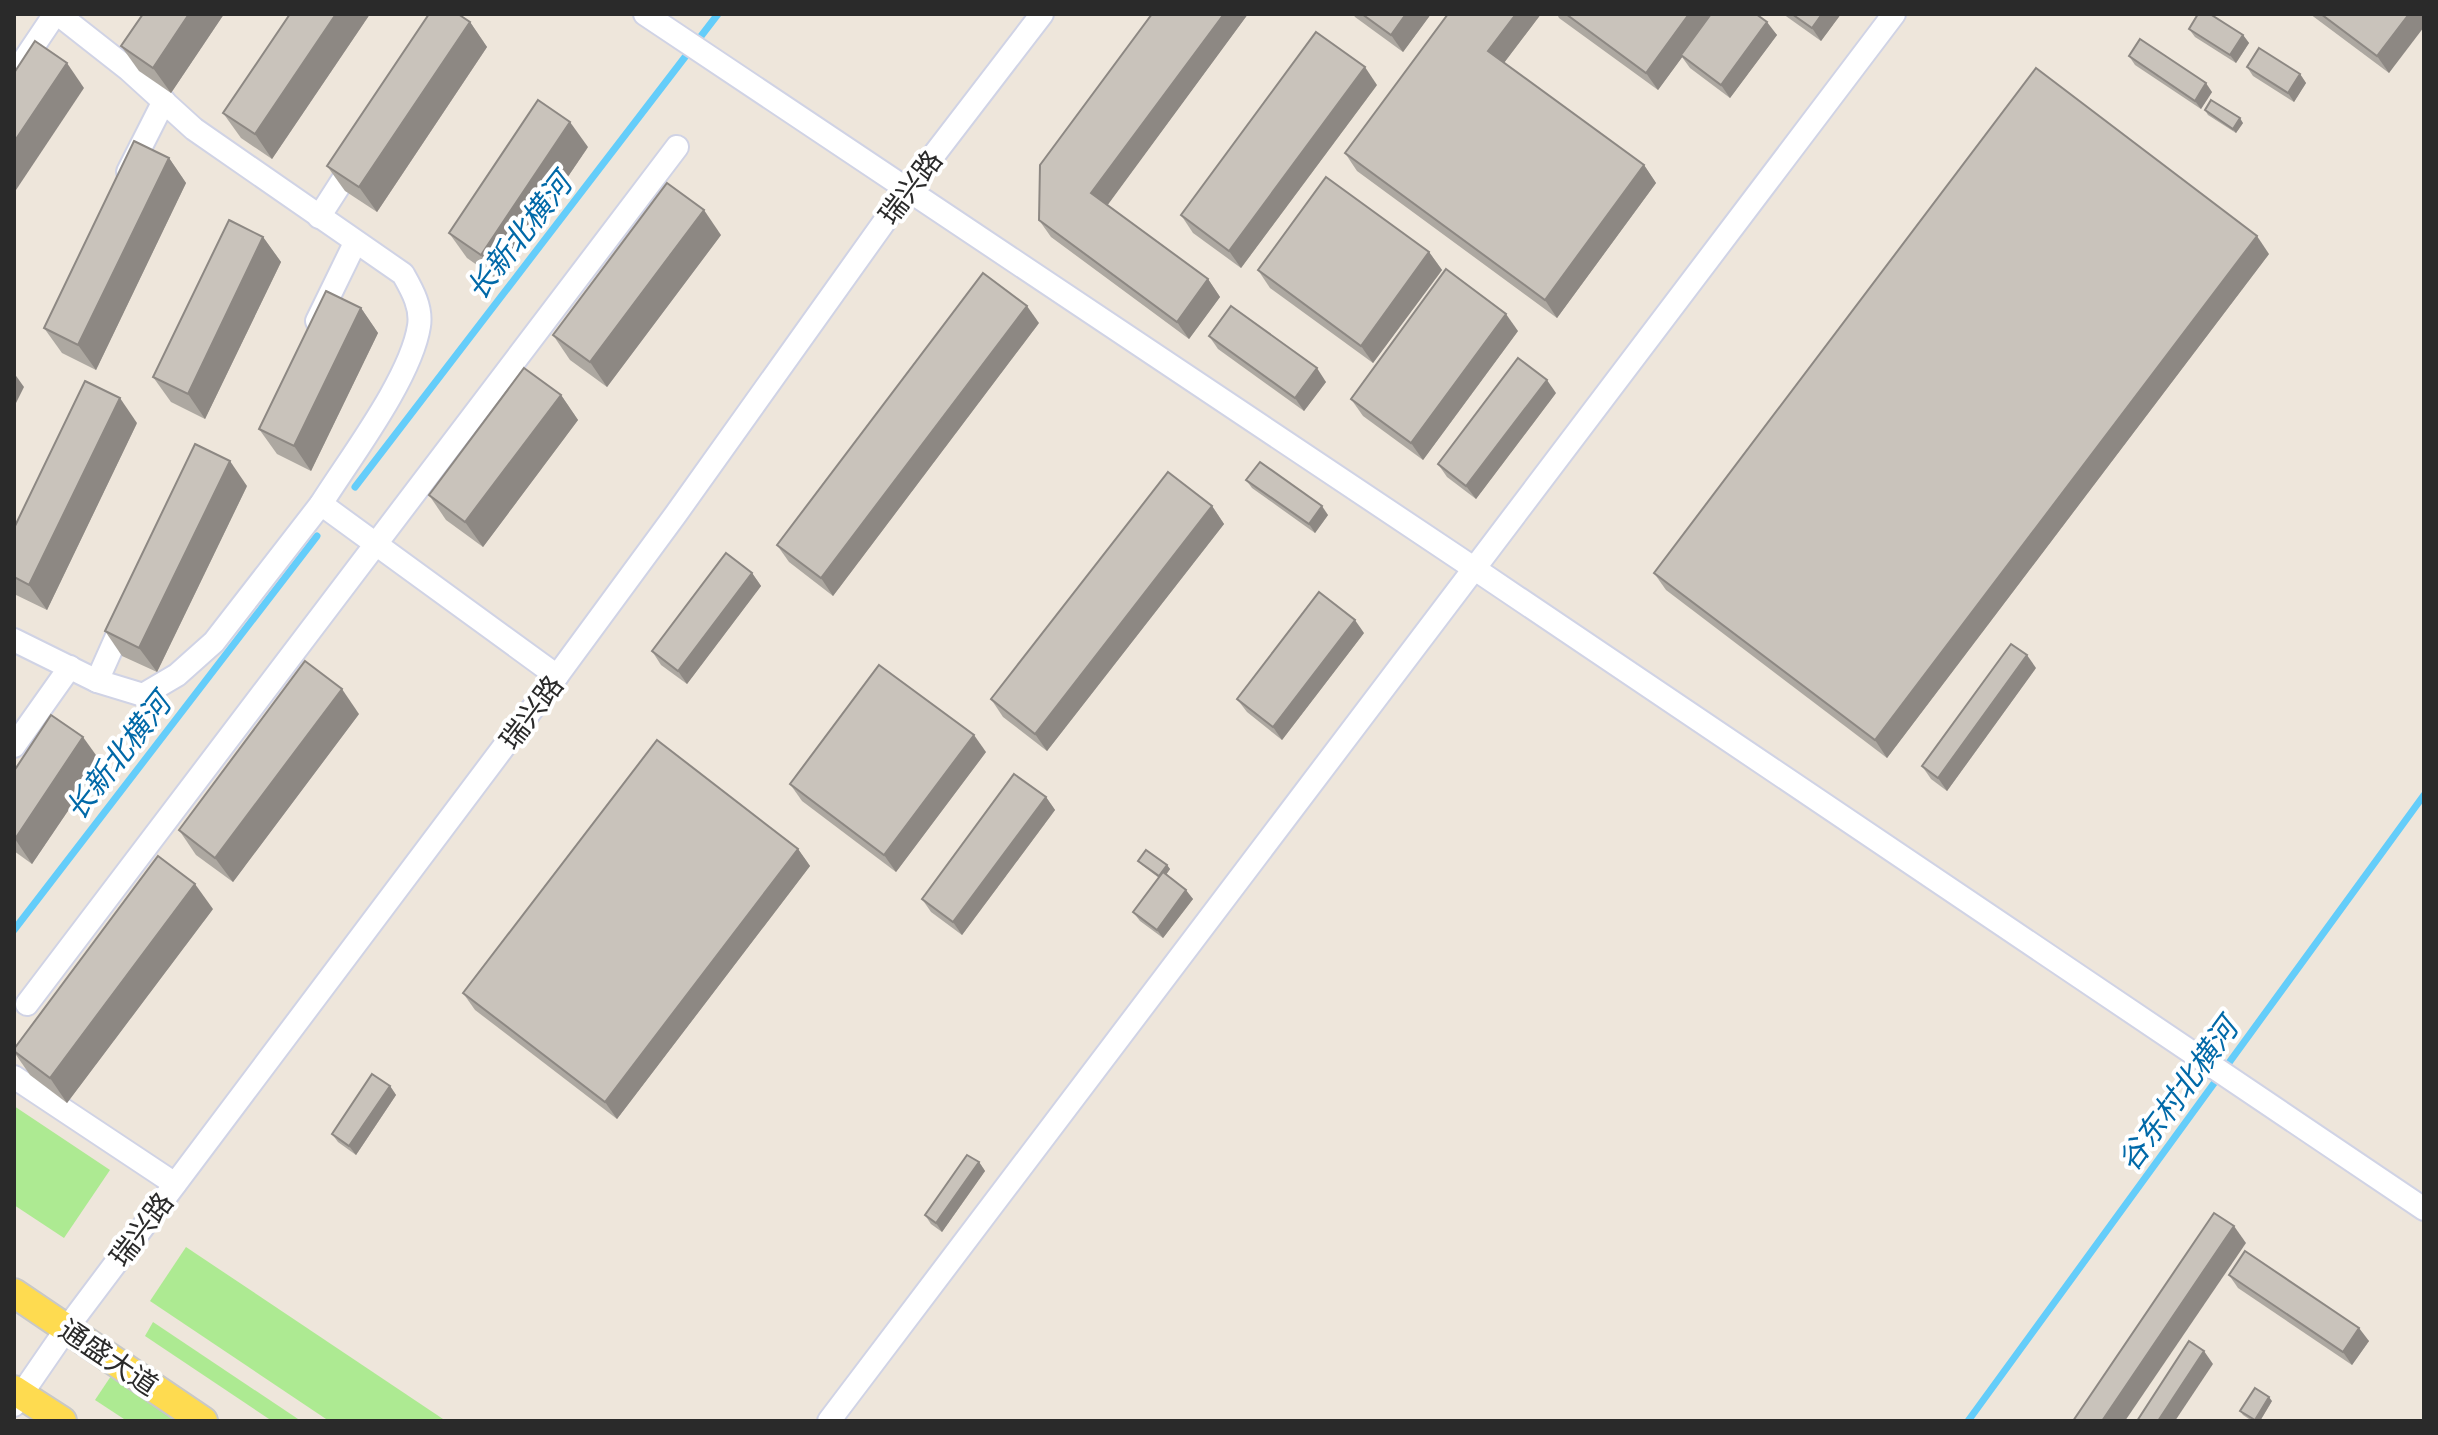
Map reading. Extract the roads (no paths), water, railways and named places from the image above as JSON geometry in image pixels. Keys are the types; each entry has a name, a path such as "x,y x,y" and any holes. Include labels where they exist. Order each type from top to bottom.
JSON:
{"main road":[{"name":"通盛大道","path":"14,1293 203,1421"},
{"path":"17,1397 62,1421"}],"street":[{"path":"14,75 56,14 128,69 194,129 403,274 417,299 420,324 406,366 321,504 214,642 177,675 143,695 97,681 14,640"},
{"path":"645,14 2424,1209"},
{"name":"瑞兴路","path":"17,1397 557,676 907,190 1042,14"},
{"path":"829,1421 1894,14"},
{"path":"128,69 142,47"},
{"path":"120,187 164,101"},
{"path":"222,149 238,124"},
{"path":"319,217 369,139"},
{"path":"27,1004 677,147"},
{"path":"309,337 355,243"},
{"path":"321,504 557,676"},
{"path":"97,681 136,594"},
{"path":"14,746 70,667"},
{"path":"14,1077 175,1184"}],"waterway":[{"name":"长新北横河","path":"355,487 718,14"},
{"name":"长新北横河","path":"14,930 317,536"},
{"name":"谷东村北横河","path":"1968,1421 2424,795"}]}
